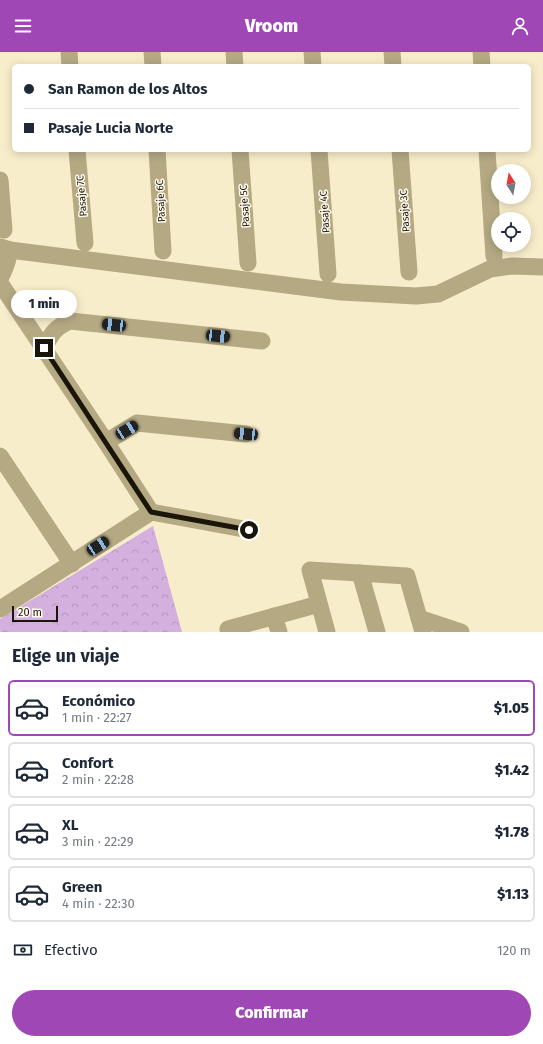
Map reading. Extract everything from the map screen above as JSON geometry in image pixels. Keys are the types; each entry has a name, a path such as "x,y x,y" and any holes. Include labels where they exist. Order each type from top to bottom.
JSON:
{"street":[{"path":"69,52 70,64"},
{"path":"152,52 153,64"},
{"path":"234,52 235,64"},
{"path":"312,52 313,64"},
{"path":"392,52 393,64"},
{"path":"481,52 482,64"},
{"name":"Pasaje 7C","path":"77,152 85,243"},
{"name":"Pasaje 6C","path":"158,152 163,251"},
{"name":"Pasaje 5C","path":"240,152 248,263"},
{"name":"Pasaje 4C","path":"320,152 328,274"},
{"name":"Pasaje 3C","path":"400,152 409,272"},
{"path":"487,152 494,256"},
{"path":"0,180 4,230"},
{"path":"0,278 8,261 5,248 341,292 416,296 438,294 490,269 512,266 543,267"},
{"path":"0,282 151,512"},
{"path":"44,348 51,335 59,326 70,321 262,341"},
{"path":"106,442 137,423 246,434"},
{"path":"0,456 72,564"},
{"path":"0,609 151,512 249,530"},
{"path":"327,632 310,570 407,576 421,625 461,632"},
{"path":"360,573 377,632"},
{"path":"229,632 228,629 276,624 319,604"}],"green space":[{"path":"153,526 182,632 0,632 0,619"},
{"path":"39,601 58,632 22,632 13,617"}],"route":[{"path":"44,348 151,512 249,530"}]}
